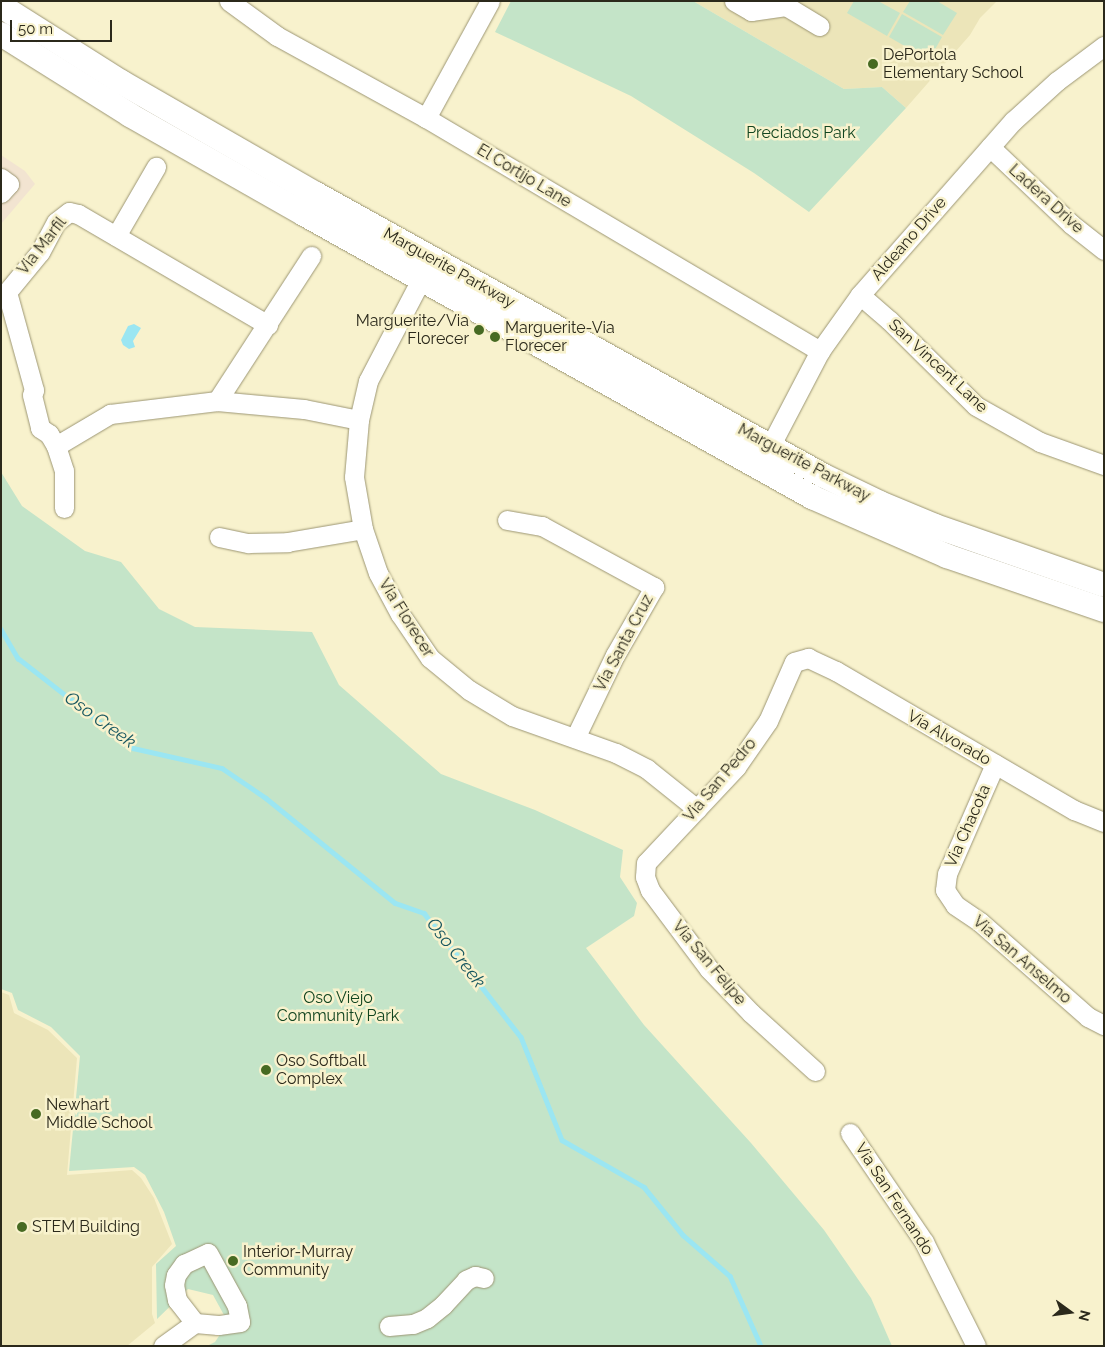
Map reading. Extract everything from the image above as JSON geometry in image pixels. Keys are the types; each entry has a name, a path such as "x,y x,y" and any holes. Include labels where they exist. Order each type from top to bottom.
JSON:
{"main road":[{"name":"Marguerite Parkway","path":"1,6 121,82 432,259 822,475 889,507 935,526 1104,585"},
{"name":"Marguerite Parkway","path":"1,34 130,115 812,496 908,540 1104,610"}],"street":[{"name":"El Cortijo Lane","path":"229,1 277,36 426,118 820,351"},
{"path":"426,118 490,1"},
{"path":"734,1 751,11 786,6 819,26"},
{"name":"Aldeano Drive","path":"759,468 820,351 860,295 1013,121 1056,81 1104,46"},
{"name":"Ladera Drive","path":"990,147 1071,224 1104,250"},
{"path":"116,236 156,168"},
{"path":"1,178 9,184 1,193"},
{"name":"Via Marfil","path":"56,446 49,434 40,428 32,395 34,390 7,292 40,252 56,222 69,212 78,214 268,325"},
{"path":"217,401 268,325 310,256"},
{"name":"Via Florecer","path":"432,259 368,381 359,420 354,477 363,529 378,573 400,614 430,658 469,690 512,716 616,753 647,769 697,809"},
{"name":"San Vincent Lane","path":"860,295 889,320 976,406 1040,442 1104,465"},
{"path":"64,508 64,471 56,446 110,414 217,401 304,409 359,420"},
{"name":"Via Santa Cruz","path":"507,520 542,526 654,587 615,655 575,738"},
{"path":"220,537 248,543 287,542 363,529"},
{"name":"Via Alvorado","path":"794,662 808,658 836,671 1074,810 1104,822"},
{"name":"Via San Pedro","path":"646,863 736,766 768,721 794,662"},
{"name":"Via Chacota","path":"945,890 947,874 995,764"},
{"name":"Via San Felipe","path":"646,863 645,877 650,890 709,969 751,1013 815,1071"},
{"name":"Via San Anselmo","path":"945,890 955,905 980,922 1088,1017 1104,1024"},
{"name":"Via San Fernando","path":"850,1133 924,1242 976,1346"},
{"path":"163,1346 196,1323 218,1325 240,1322 237,1306 208,1253 184,1264 176,1275 174,1285 177,1300 196,1323"},
{"path":"389,1326 413,1324 427,1318 443,1305 466,1280 475,1276 484,1278"}],"shaded area":[{"name":"DePortola Elementary School","path":"693,1 997,1 980,18 970,35 906,108 882,87 844,89"},
{"path":"1,155 25,171 35,184 1,224"},
{"name":"Newhart Middle School","path":"1,992 9,995 14,1013 48,1030 77,1058 67,1175 132,1170 141,1178 154,1198 172,1244 152,1267 152,1314 155,1323 127,1346 1,1346"}],"green space":[{"name":"Preciados Park","path":"511,1 693,1 844,89 882,87 906,108 809,212 754,173 631,96 495,32"},
{"path":"854,1 878,1 900,13 887,36 847,13"},
{"path":"910,1 937,1 957,13 943,35 903,12"},
{"path":"902,14 942,37 929,60 889,37"},
{"name":"Oso Viejo Community Park","path":"1,472 22,506 85,551 121,562 159,609 195,627 312,632 339,685 441,774 535,810 623,850 620,877 637,903 634,916 586,948 644,1025 751,1143 824,1230 871,1298 892,1346 207,1346 215,1342 219,1336 224,1315 213,1295 188,1289 157,1319 156,1264 176,1246 164,1212 145,1175 134,1167 69,1171 80,1056 51,1027 18,1010 12,993 1,989"}],"water":[{"path":"134,324 141,328 133,341 135,347 129,349 123,345 121,340 128,326"}],"waterway":[{"name":"Oso Creek","path":"1,629 18,658 133,748 222,768 266,798 395,903 424,913 521,1037 562,1140 644,1187 683,1235 730,1276 761,1346"}],"place":[{"name":"DePortola Elementary School","path":"873,64"},
{"name":"Marguerite/Via Florecer","path":"479,330"},
{"name":"Marguerite-Via Florecer","path":"495,337"},
{"name":"Oso Softball Complex","path":"266,1070"},
{"name":"Newhart Middle School","path":"36,1114"},
{"name":"STEM Building","path":"22,1227"},
{"name":"Interior-Murray Community","path":"233,1261"}]}
